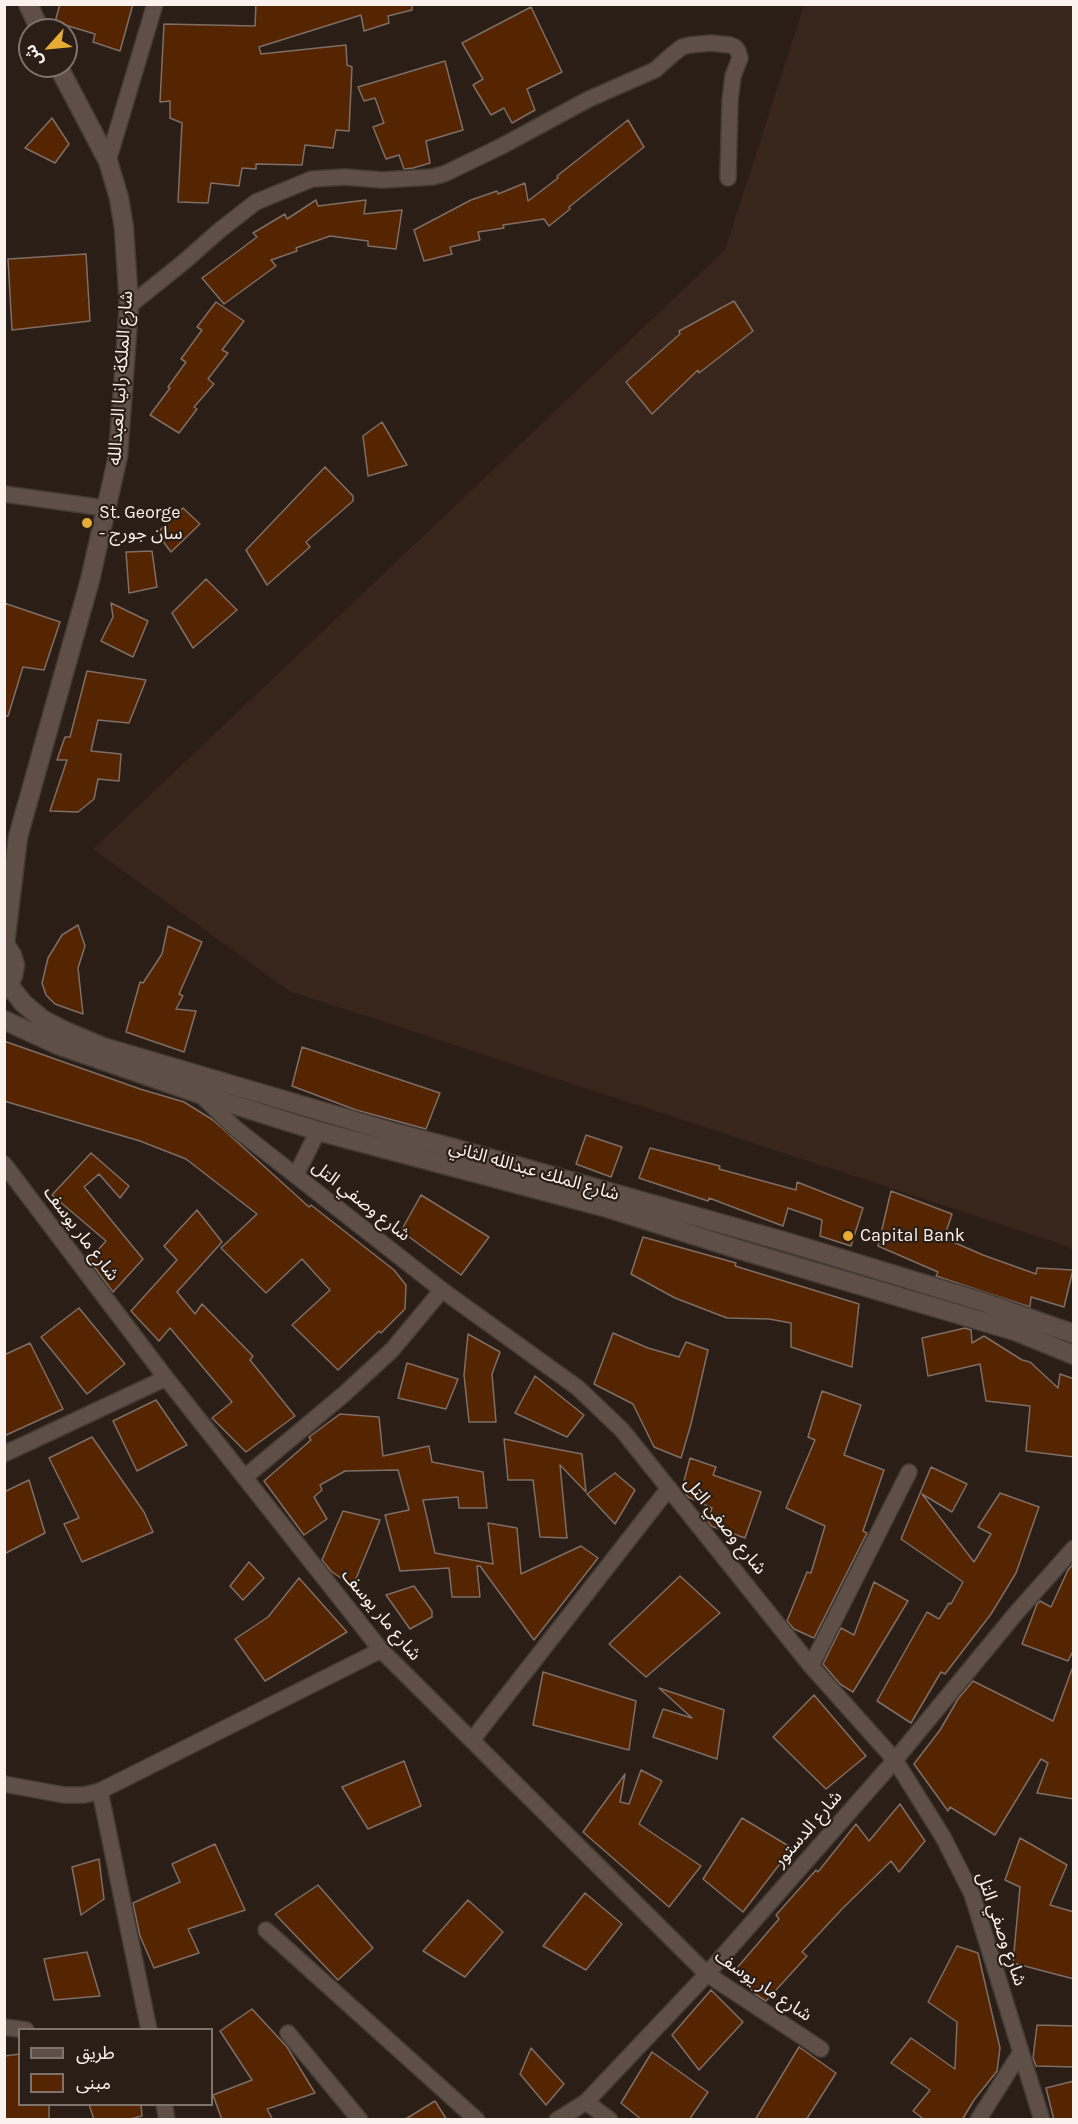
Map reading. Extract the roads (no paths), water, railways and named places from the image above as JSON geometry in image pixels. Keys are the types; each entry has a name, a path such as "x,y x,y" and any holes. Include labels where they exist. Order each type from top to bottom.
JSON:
{"main road":[{"path":"28,4 34,18"},
{"name":"شارع الملكة رانيا العبدالله","path":"5,944 18,837 90,580 118,456 129,306 124,228 119,198 108,161 64,78"},
{"name":"شارع الملكة رانيا العبدالله","path":"4,862 18,837"},
{"path":"5,944 15,965 14,976 7,987"},
{"name":"شارع الملك عبدالله الثاني","path":"7,987 42,1019 103,1047 392,1132 789,1243 1012,1311 1074,1334"},
{"name":"شارع الملك عبدالله الثاني","path":"4,1020 58,1045 200,1094 318,1131 604,1207 1015,1331 1074,1354"}],"street":[{"path":"108,161 156,5"},
{"path":"129,306 256,202 275,193 312,179 345,177 382,180 432,177 456,170 589,99 655,70 682,47 690,45 711,43 730,45 735,47 740,58 733,76 730,101 728,178"},
{"path":"4,494 105,508"},
{"name":"شارع وصفي التل","path":"200,1094 235,1128 442,1290 578,1388 621,1430 811,1666 895,1760 943,1837 972,1894 1042,2120"},
{"path":"296,1175 318,1131"},
{"name":"شارع مار يوسف","path":"4,1164 166,1378 381,1650 707,1974 821,2049"},
{"path":"245,1477 343,1395 392,1350 442,1290"},
{"path":"4,1454 166,1378"},
{"path":"811,1666 909,1472"},
{"path":"472,1740 669,1488"},
{"name":"شارع الدستور","path":"557,2120 586,2102 707,1974 895,1760 1017,1612 1074,1548"},
{"path":"4,1784 64,1796 100,1791 381,1650"},
{"path":"100,1791 149,2028"},
{"path":"266,1930 477,2120"},
{"path":"288,2033 360,2120"},
{"path":"978,2120 1022,2052"},
{"path":"586,2102 610,2120"}],"place":[{"name":"St. George - سان جورج","path":"87,523"},
{"name":"Capital Bank","path":"848,1236"}]}
